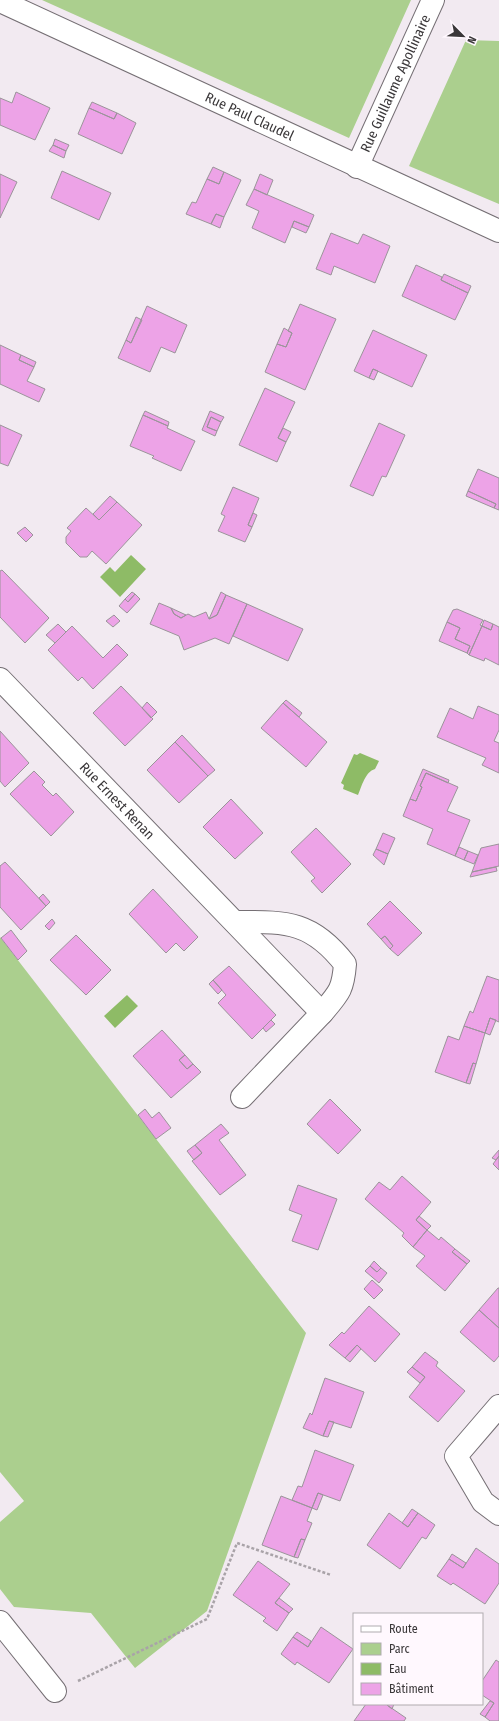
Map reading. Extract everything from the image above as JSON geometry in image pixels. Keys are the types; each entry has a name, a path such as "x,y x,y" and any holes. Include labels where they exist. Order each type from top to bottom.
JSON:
{"street":[{"name":"Rue Guillaume Apollinaire","path":"357,167 433,0"},
{"name":"Rue Paul Claudel","path":"0,1 357,167 499,231"},
{"name":"Rue Ernest Renan","path":"0,679 322,1013"},
{"path":"235,922 280,922 307,930 333,948 345,964 344,982 337,995 322,1013 242,1097"},
{"path":"499,1406 456,1456 482,1502 499,1514"},
{"path":"0,1622 55,1691"}],"path":[{"path":"55,1691 207,1619 237,1542 331,1575"}],"green space":[{"path":"42,0 411,0 349,138"},
{"path":"466,40 499,41 499,204 409,166"},
{"path":"0,937 306,1333 207,1611 135,1668 91,1613 14,1607 0,1589 0,1522 24,1501 0,1472"}],"water":[{"path":"131,555 146,569 120,597 100,577 110,567 115,572"},
{"path":"360,753 379,761 375,769 366,776 358,795 343,789 344,785 341,783 354,754 357,755"},
{"path":"127,995 138,1006 115,1028 104,1016"}],"building":[{"path":"16,92 50,108 35,140 0,125 0,98 12,103"},
{"path":"92,102 117,113 114,119 89,108"},
{"path":"89,108 114,119 117,113 136,123 122,154 78,134"},
{"path":"55,139 69,145 66,151 53,145"},
{"path":"53,145 66,151 64,158 49,151"},
{"path":"213,167 224,172 219,184 207,179"},
{"path":"62,171 111,193 99,220 51,198"},
{"path":"224,172 241,180 224,217 216,214 211,224 186,214 192,202 196,203 207,179 219,184"},
{"path":"0,174 17,182 0,218"},
{"path":"260,174 273,180 267,195 254,189"},
{"path":"254,189 314,215 309,227 294,221 285,243 252,228 259,211 246,205"},
{"path":"216,214 224,217 220,228 211,224"},
{"path":"294,221 309,227 306,233 292,227"},
{"path":"331,233 358,244 363,234 390,246 375,283 334,266 331,275 316,269"},
{"path":"416,265 442,277 441,280 468,293 455,320 402,296"},
{"path":"444,274 471,286 468,293 441,280"},
{"path":"300,304 336,319 305,390 265,372 277,344 286,347 292,333 288,331"},
{"path":"147,306 187,325 175,353 161,347 150,372 118,358 126,340 131,343"},
{"path":"136,317 142,320 131,343 126,340"},
{"path":"284,328 292,333 286,347 277,344"},
{"path":"373,330 427,355 412,387 373,369 369,378 354,371"},
{"path":"0,345 21,355 19,360 34,367 27,381 45,389 39,402 0,384"},
{"path":"21,355 36,362 34,367 19,360"},
{"path":"373,369 378,371 374,380 369,378"},
{"path":"265,388 295,402 278,438 286,442 277,462 239,445"},
{"path":"145,411 169,422 168,426 143,415"},
{"path":"210,411 224,417 221,422 211,417 207,427 217,431 215,436 202,430"},
{"path":"143,415 168,426 167,428 195,441 181,471 152,458 154,456 130,446"},
{"path":"211,417 221,422 217,431 207,427"},
{"path":"379,423 405,435 386,477 382,476 373,496 350,486"},
{"path":"0,425 22,435 8,466 0,463"},
{"path":"283,428 291,432 286,442 278,438"},
{"path":"478,469 499,478 499,510 494,508 496,504 468,491"},
{"path":"233,487 259,498 248,525 252,527 245,542 218,531 225,516 221,514"},
{"path":"468,491 496,504 494,508 466,496"},
{"path":"110,496 117,502 99,520 93,514"},
{"path":"117,502 142,525 106,564 92,551 87,557 80,557 66,543 66,537 71,531 67,528 86,508 99,520"},
{"path":"253,513 257,515 252,527 248,525"},
{"path":"25,527 33,535 26,542 17,533"},
{"path":"2,570 49,618 25,643 0,617 0,571"},
{"path":"132,592 135,594 128,602 125,599"},
{"path":"221,592 226,595 217,615 209,619"},
{"path":"135,594 140,599 127,613 119,606 125,599 128,602"},
{"path":"226,595 247,604 229,644 215,638 184,650 179,636 150,624 159,603 171,608 174,614 181,618 188,614 194,617 206,612 209,619 217,615"},
{"path":"247,604 303,629 288,661 233,636"},
{"path":"171,608 186,615 181,618 174,614"},
{"path":"457,609 483,620 480,625 482,626 469,655 467,653 470,646 455,639 460,628 447,622 453,610"},
{"path":"114,615 120,621 113,627 106,621"},
{"path":"484,620 493,624 491,630 482,626"},
{"path":"447,622 460,628 455,639 470,646 467,653 439,641"},
{"path":"58,624 66,632 55,643 46,635"},
{"path":"493,624 499,627 499,665 485,658 484,661 469,655 482,626 491,630"},
{"path":"72,626 103,658 117,644 128,655 93,689 82,677 78,681 48,650"},
{"path":"121,686 153,719 125,746 93,713"},
{"path":"286,700 302,713 299,717 283,703"},
{"path":"147,702 157,712 151,718 142,708"},
{"path":"283,703 327,742 306,767 261,728"},
{"path":"478,706 499,715 499,730 494,741 499,743 499,773 482,765 486,758 437,737 450,708 473,719"},
{"path":"0,731 29,763 5,787 0,781"},
{"path":"182,735 215,770 208,776 175,742"},
{"path":"175,742 208,776 179,803 147,770"},
{"path":"423,769 449,780 448,783 426,773 420,786 422,787 416,801 410,799"},
{"path":"34,771 45,782 42,785 53,796 56,793 74,812 51,836 10,794"},
{"path":"426,773 458,787 447,811 470,820 455,856 427,844 433,829 403,816 410,799 416,801 422,787 420,786"},
{"path":"231,799 263,833 235,859 203,827"},
{"path":"316,828 351,864 322,893 311,881 315,878 291,852"},
{"path":"383,833 395,838 388,854 376,849"},
{"path":"499,844 499,866 472,872 481,848"},
{"path":"459,847 468,851 464,860 455,856"},
{"path":"376,849 388,854 384,865 373,855"},
{"path":"468,851 478,855 474,864 464,860"},
{"path":"5,862 46,906 21,930 0,907 0,866"},
{"path":"496,867 497,871 470,877 472,872"},
{"path":"153,889 198,937 184,951 176,943 166,953 129,914"},
{"path":"43,894 50,902 46,906 39,898"},
{"path":"390,901 422,933 398,956 390,949 393,946 385,936 381,939 367,924"},
{"path":"52,919 55,923 49,930 45,926"},
{"path":"11,930 27,951 18,960 1,938"},
{"path":"76,935 111,970 86,995 50,960"},
{"path":"385,936 393,946 390,949 381,939"},
{"path":"229,966 276,1015 252,1039 218,1003 226,995 213,980"},
{"path":"487,976 499,980 499,1022 490,1018 485,1033 464,1026 470,1011 473,1013"},
{"path":"213,980 222,990 218,994 209,984"},
{"path":"490,1018 496,1020 490,1035 485,1033"},
{"path":"271,1020 275,1024 266,1032 263,1028"},
{"path":"464,1026 485,1033 476,1064 473,1063 466,1083 435,1072 448,1036 459,1040"},
{"path":"162,1030 185,1055 179,1060 187,1069 193,1064 201,1072 171,1098 133,1056"},
{"path":"185,1055 193,1064 187,1069 179,1060"},
{"path":"473,1063 476,1064 470,1084 466,1083"},
{"path":"330,1099 361,1130 338,1154 307,1124"},
{"path":"145,1109 152,1118 159,1112 171,1128 156,1139 138,1115"},
{"path":"221,1124 229,1133 219,1140 246,1175 220,1195 192,1161 202,1153 195,1145"},
{"path":"195,1145 202,1153 194,1160 187,1151"},
{"path":"499,1150 499,1156 496,1160 492,1158"},
{"path":"499,1156 499,1170 493,1164"},
{"path":"402,1176 431,1202 416,1220 427,1230 413,1247 402,1236 404,1233 365,1199 379,1182 390,1190"},
{"path":"298,1185 337,1199 318,1250 292,1241 302,1215 289,1210"},
{"path":"419,1216 431,1226 427,1230 416,1220"},
{"path":"427,1230 439,1240 441,1237 455,1249 452,1252 467,1264 445,1291 416,1266 425,1256 413,1247"},
{"path":"455,1249 470,1261 467,1264 452,1252"},
{"path":"374,1261 381,1268 377,1272 370,1266"},
{"path":"370,1266 377,1272 381,1268 387,1273 379,1283 365,1271"},
{"path":"372,1280 383,1290 374,1299 364,1289"},
{"path":"499,1288 499,1328 479,1310"},
{"path":"369,1306 400,1334 375,1362 357,1345 345,1358 329,1345 342,1332 344,1334"},
{"path":"479,1310 499,1328 499,1356 494,1362 460,1332"},
{"path":"357,1345 361,1349 350,1362 345,1358"},
{"path":"425,1352 438,1362 436,1366 465,1391 438,1422 409,1397 425,1377 412,1367"},
{"path":"412,1367 425,1377 420,1383 407,1372"},
{"path":"325,1378 364,1392 351,1428 329,1421 323,1436 303,1428 310,1413 312,1415"},
{"path":"329,1421 334,1422 328,1437 323,1436"},
{"path":"315,1450 354,1465 340,1501 318,1493 312,1508 292,1500 298,1486 302,1487"},
{"path":"318,1493 323,1495 317,1510 312,1508"},
{"path":"281,1496 312,1508 307,1521 312,1523 305,1540 301,1539 294,1557 262,1545"},
{"path":"412,1509 418,1513 408,1527 402,1523"},
{"path":"389,1513 408,1527 418,1513 435,1525 426,1539 422,1537 400,1569 367,1545"},
{"path":"301,1539 305,1540 298,1558 294,1557"},
{"path":"476,1548 499,1564 499,1583 485,1604 453,1583 451,1585 437,1576 449,1559 463,1568"},
{"path":"452,1554 466,1563 463,1568 449,1559"},
{"path":"258,1561 290,1584 275,1603 289,1613 277,1631 263,1621 266,1618 233,1595"},
{"path":"279,1598 293,1609 289,1613 275,1603"},
{"path":"321,1627 353,1649 329,1683 297,1662 295,1665 281,1654 293,1637 308,1647"},
{"path":"297,1632 311,1641 308,1647 293,1637"},
{"path":"496,1660 499,1662 499,1721 490,1721 485,1717 494,1703 483,1696 483,1680"},
{"path":"490,1701 494,1703 485,1717 480,1714"},
{"path":"365,1705 387,1705 406,1718 404,1721 354,1721"},
{"path":"387,1705 394,1705 392,1709"}]}
